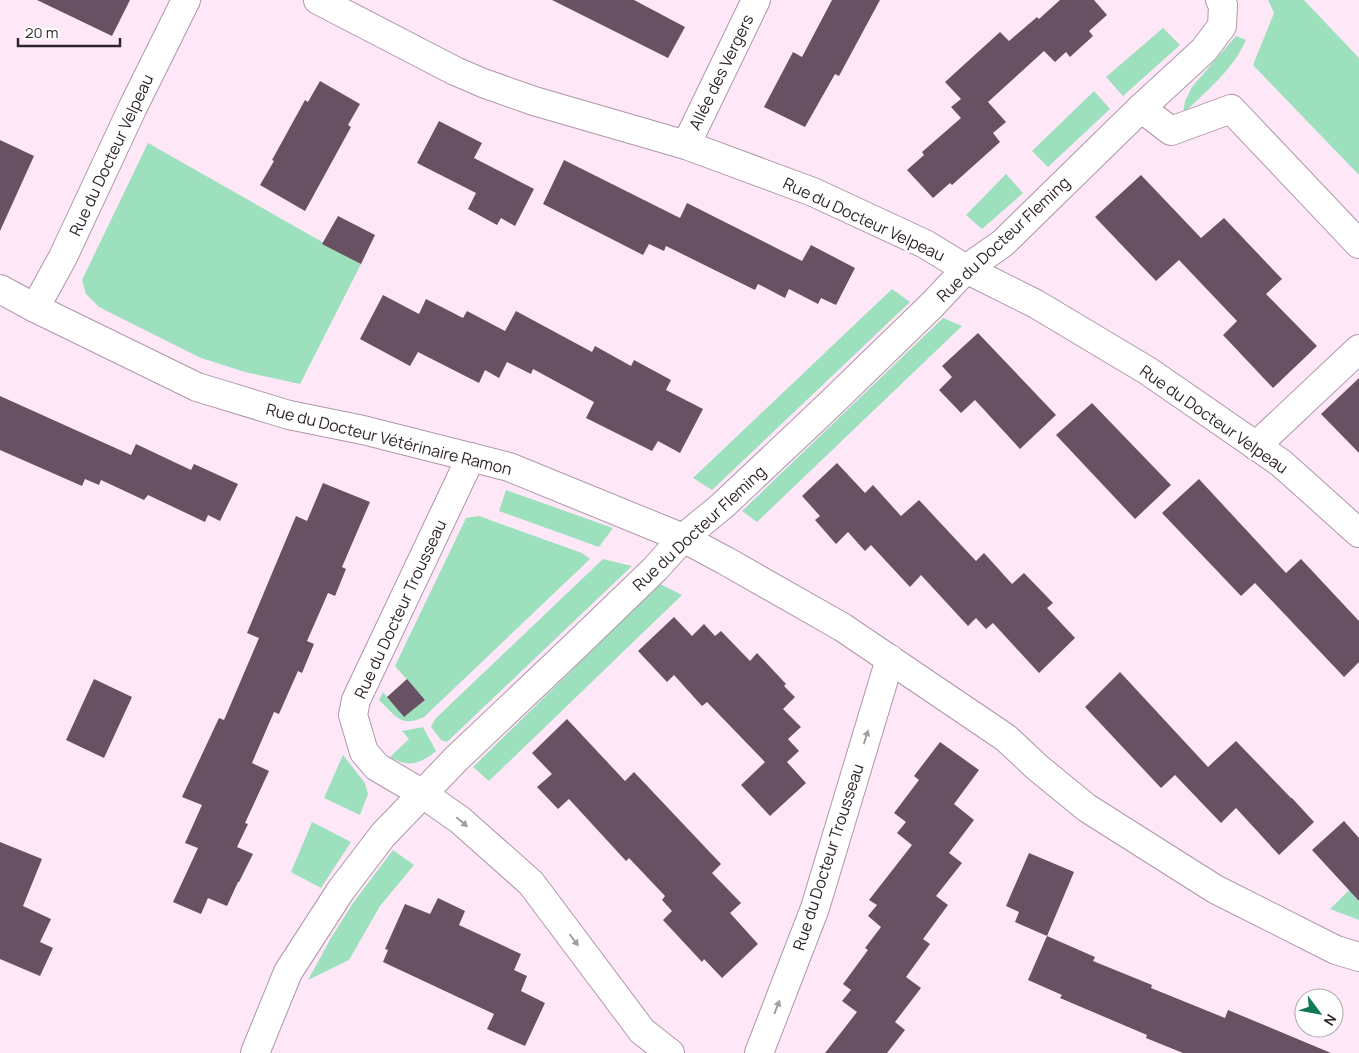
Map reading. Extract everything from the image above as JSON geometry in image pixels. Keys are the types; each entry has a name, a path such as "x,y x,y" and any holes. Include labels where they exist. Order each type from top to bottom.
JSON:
{"street":[{"name":"Rue du Docteur Velpeau","path":"35,308 63,257 133,107 186,0"},
{"name":"Rue du Docteur Velpeau","path":"318,0 455,71 483,83 534,101 686,144 813,192 925,244 966,269 1036,304 1148,371 1281,463 1359,533"},
{"name":"Allée des Vergers","path":"686,144 756,0"},
{"name":"Rue du Docteur Fleming","path":"255,1053 288,972 341,890 383,835 456,759 634,590 683,538 722,506 827,407 966,269 1003,243 1141,108 1204,50 1222,26 1223,5 1220,0"},
{"path":"1141,108 1171,131 1231,110 1359,244"},
{"name":"Rue du Docteur Vétérinaire Ramon","path":"0,289 197,387 289,415 363,430 508,466 683,538 842,627 1006,738 1038,768 1087,808 1215,889 1336,950 1359,957"},
{"path":"1256,446 1359,348"},
{"name":"Rue du Docteur Trousseau","path":"472,457 356,700 354,715 364,752 377,767 423,794 460,820 530,883 642,1031 670,1053"},
{"name":"Rue du Docteur Trousseau","path":"759,1053 815,908 890,659"}],"green space":[{"path":"1268,0 1304,0 1359,58 1359,175 1253,65 1274,13"},
{"path":"1163,28 1180,45 1123,96 1106,77"},
{"path":"1236,36 1246,40 1241,51 1218,80 1183,114 1185,101 1192,87"},
{"path":"1094,91 1110,109 1048,167 1032,151"},
{"path":"148,143 361,264 300,384 245,372 201,358 99,307 86,294 82,280"},
{"path":"1006,174 1023,193 982,229 966,215"},
{"path":"892,289 910,302 712,490 693,478"},
{"path":"943,318 962,326 757,522 742,511"},
{"path":"506,490 613,528 599,547 499,511"},
{"path":"479,516 582,553 590,559 424,717 404,721 394,715 379,700 383,692 404,717 425,700 395,666 466,518"},
{"path":"603,559 632,566 447,742 441,740 431,727 435,719"},
{"path":"660,584 682,595 489,781 473,767"},
{"path":"423,727 436,751 420,762 414,763 403,763 390,757 409,739 402,731"},
{"path":"343,755 365,783 368,794 360,815 324,798"},
{"path":"312,822 351,842 321,888 291,872"},
{"path":"393,850 414,865 380,906 349,960 308,980 353,903"},
{"path":"1359,880 1359,920 1330,909"}],"building":[{"path":"37,0 130,0 112,36"},
{"path":"552,0 634,0 685,27 668,58"},
{"path":"832,0 880,0 839,76 835,74 805,127 764,107 793,52 802,57"},
{"path":"1060,0 1094,0 1107,15 1089,31 1093,36 1070,57 1066,52 1055,62 1044,51 988,102 1006,122 993,133 1000,142 952,185 950,183 933,198 907,170 924,155 922,152 961,118 951,107 961,99 945,82 1000,32 1009,41 1037,17 1039,19"},
{"path":"320,81 360,104 348,125 351,127 305,211 260,185 305,100 308,102"},
{"path":"439,121 482,143 474,158 534,189 515,226 501,218 497,225 468,209 476,193 417,163"},
{"path":"0,140 34,156 0,231"},
{"path":"564,160 680,218 687,203 802,261 811,245 855,268 836,305 821,298 818,304 789,289 785,298 758,284 755,290 666,246 664,251 649,244 643,255 543,204"},
{"path":"1141,175 1201,238 1224,218 1282,279 1266,294 1317,346 1273,388 1223,335 1237,321 1179,260 1156,281 1095,217"},
{"path":"338,216 375,235 361,264 322,244"},
{"path":"383,295 419,314 426,299 463,318 467,311 505,331 516,311 592,352 595,346 631,366 634,360 671,380 666,390 703,409 680,453 658,441 652,451 586,418 594,402 533,369 531,374 507,362 499,378 485,370 479,383 418,352 410,366 360,339"},
{"path":"978,333 1056,415 1020,449 975,400 961,413 939,390 952,377 942,366"},
{"path":"1359,378 1359,453 1321,414"},
{"path":"0,396 131,455 136,444 191,470 194,464 238,484 220,521 208,515 205,522 148,495 144,500 101,480 99,485 85,479 82,486 0,450"},
{"path":"1092,403 1171,485 1135,519 1056,435"},
{"path":"837,463 865,493 873,485 901,516 919,500 976,561 984,553 1012,584 1024,573 1053,603 1047,608 1075,638 1039,673 993,623 986,629 976,618 968,626 921,575 910,587 871,545 865,551 848,532 836,544 815,520 820,516 802,496"},
{"path":"1199,479 1286,573 1301,559 1359,621 1359,662 1344,677 1255,583 1241,596 1162,513"},
{"path":"323,483 370,502 342,567 346,569 335,596 328,593 307,641 314,644 302,673 298,671 279,714 274,712 252,763 269,771 245,823 248,824 237,847 253,854 227,906 208,898 201,914 173,902 198,848 185,843 202,805 182,797 219,718 224,720 259,638 247,633 296,516 307,521"},
{"path":"674,617 692,636 704,624 715,636 721,631 750,661 757,653 786,684 784,686 795,697 783,709 801,727 788,739 799,751 787,762 806,783 770,816 741,785 765,762 707,702 702,706 674,675 667,682 638,651"},
{"path":"1120,672 1208,767 1236,741 1314,822 1279,855 1236,808 1221,823 1175,775 1161,788 1085,707"},
{"path":"94,679 132,697 104,758 66,740"},
{"path":"407,679 425,700 404,717 387,697"},
{"path":"567,719 625,781 634,772 721,864 712,873 741,903 730,913 758,944 722,978 704,959 702,962 663,920 672,911 662,900 665,896 629,858 626,861 569,799 558,809 537,787 552,774 532,753"},
{"path":"940,742 979,770 954,804 974,820 949,853 962,863 936,896 948,905 923,939 930,944 906,977 921,988 895,1022 905,1030 887,1053 825,1053 857,1012 842,1001 851,990 843,984 868,950 865,948 881,927 868,916 877,905 869,900 912,845 897,833 906,822 894,813 919,780 914,776"},
{"path":"1344,821 1359,838 1359,901 1312,850"},
{"path":"0,842 42,859 23,906 51,919 40,942 53,948 40,976 0,959"},
{"path":"1029,853 1074,872 1047,936 1015,922 1019,912 1006,906"},
{"path":"438,898 465,911 459,925 521,954 514,970 527,976 521,991 545,1003 525,1046 487,1029 494,1014 383,962 388,950 385,949 405,904 430,914"},
{"path":"1047,936 1095,957 1093,961 1152,985 1151,988 1225,1018 1228,1010 1331,1053 1183,1053 1146,1038 1147,1035 1060,998 1062,995 1028,980"}]}
